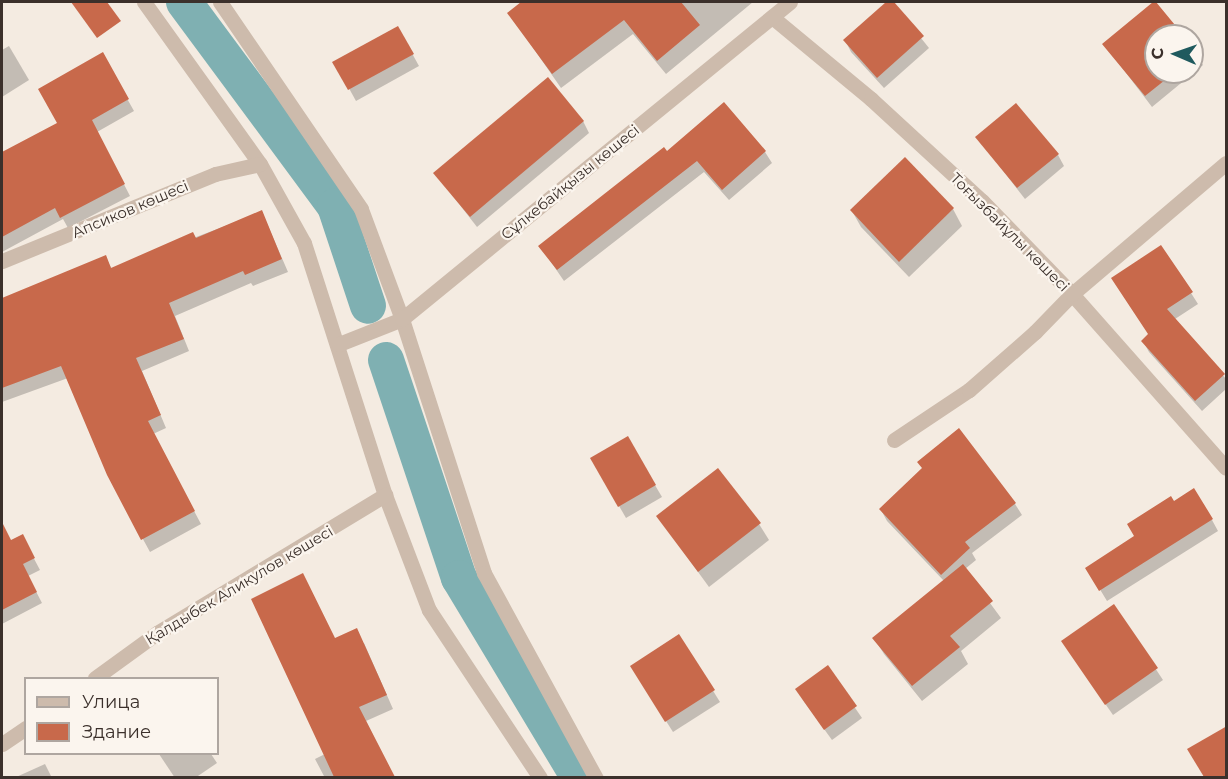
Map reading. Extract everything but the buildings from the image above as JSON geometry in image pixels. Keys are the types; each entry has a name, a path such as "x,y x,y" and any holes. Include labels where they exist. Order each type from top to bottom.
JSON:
{"street":[{"path":"144,2 260,164 304,243 339,344 385,495 429,610 540,777"},
{"path":"220,2 361,208 402,319 484,573 596,777"},
{"name":"Сұлкебайқызы көшесі","path":"339,344 402,319 790,2"},
{"name":"Тоғызбайұлы көшесі","path":"772,17 871,99 982,201 1072,294 1227,468"},
{"path":"894,440 969,390 1035,332 1072,294 1227,163"},
{"name":"Апсиков көшесі","path":"2,261 214,174 260,164"},
{"name":"Қалдыбек Аликулов көшесі","path":"96,677 157,633 385,495"},
{"path":"2,744 24,729"}],"waterway":[{"path":"184,2 335,206 368,306"},
{"path":"386,360 459,578 579,778"}]}
